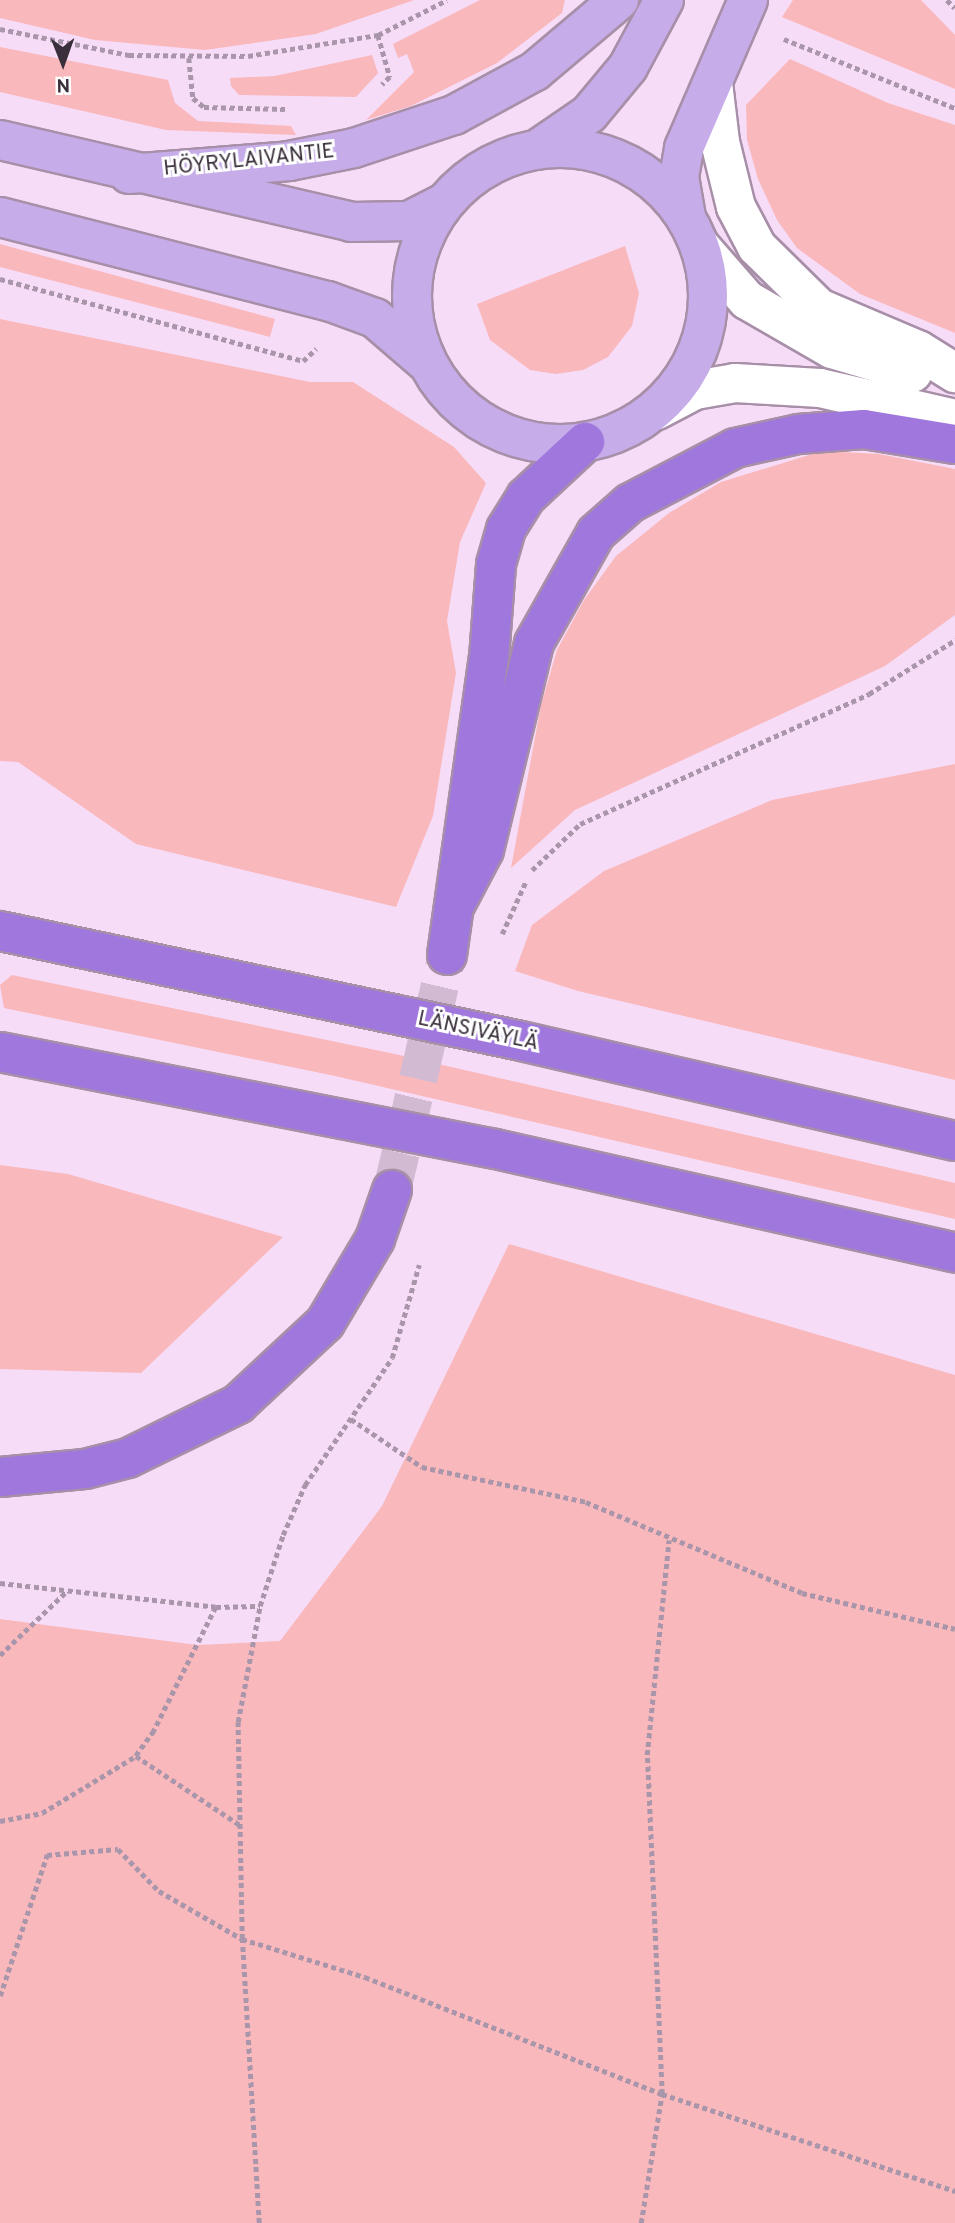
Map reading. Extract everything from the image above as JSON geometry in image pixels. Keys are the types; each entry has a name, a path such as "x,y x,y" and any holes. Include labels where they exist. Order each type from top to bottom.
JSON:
{"highway":[{"path":"455,905 484,850 534,643 596,533 630,503 735,448 798,434 864,429 955,444"},
{"path":"447,955 489,658 496,564 506,529 526,497 585,442"},
{"name":"LÄNSIVÄYLÄ","path":"0,931 521,1041 955,1141"},
{"path":"0,1052 495,1149 955,1253"},
{"path":"0,1477 85,1469 128,1458 237,1404 325,1323 375,1239 393,1190"}],"main road":[{"name":"HÖYRYLAIVANTIE","path":"129,174 289,161 355,148 442,120 535,71 619,0"},
{"path":"428,364 414,324 412,282 422,241 443,204 470,178 538,149 589,114 628,67 664,0"},
{"path":"657,410 681,383 708,317 708,281 679,177 684,148 748,0"},
{"path":"713,83 736,207 758,247 818,308 918,350 955,373"},
{"name":"HÖYRYLAIVANTIE","path":"0,140 129,174 377,225 409,220 443,204"},
{"path":"538,149 580,149 622,161 658,184 747,300 832,349 955,386"},
{"path":"0,217 328,301 375,318 428,364 455,402 494,429 538,443 585,442 623,430 695,390 735,383 820,388 955,419"}],"path":[{"path":"0,29 117,53 189,58 305,50 378,35 447,0"},
{"path":"947,0 955,8"},
{"path":"376,92 390,77 378,35"},
{"path":"778,36 955,108"},
{"path":"189,58 193,97 204,107 289,109"},
{"path":"499,940 534,866 580,824 869,694 955,640"},
{"path":"259,2223 242,1939 239,1723 260,1605 305,1485 392,1358 420,1260"},
{"path":"351,1419 422,1467 586,1502 669,1540 802,1593 955,1629"},
{"path":"641,2223 662,2094 647,1755 669,1540"},
{"path":"0,1583 216,1607 260,1605"},
{"path":"0,1654 67,1591"},
{"path":"0,1821 42,1813 136,1756 154,1731 216,1607"},
{"path":"136,1756 240,1825"},
{"path":"0,1996 47,1855 118,1849 159,1891 242,1939 365,1977 662,2094 955,2192"}],"shaded area":[{"path":"0,0 414,0 316,34 205,50 95,40 0,18"},
{"path":"480,0 565,0 562,13 497,63 411,106 366,120 414,72 407,54 398,58 393,44"},
{"path":"793,0 921,0 955,35 955,89 782,17"},
{"path":"0,47 168,80 175,103 198,121 291,126 296,135 166,130 0,92"},
{"path":"372,55 378,73 356,97 239,95 231,86 230,78 275,76"},
{"path":"790,59 888,103 955,125 955,333 860,294 797,248 777,220 758,179 747,140 746,105"},
{"path":"0,244 275,319 270,337 0,267"},
{"path":"625,246 639,293 632,326 608,357 583,370 556,374 530,370 490,340 477,304"},
{"path":"0,319 310,382 353,382 454,447 486,483 460,542 447,621 456,673 433,816 396,907 136,844 18,762 0,761"},
{"path":"822,451 879,454 955,469 955,615 885,666 575,810 511,868 541,705 557,650 584,600 616,556 669,513 721,482"},
{"path":"955,764 955,1080 578,991 515,971 532,925 604,871 772,800"},
{"path":"12,975 395,1054 955,1183 955,1219 335,1076 4,1008 0,985"},
{"path":"0,1165 68,1174 283,1237 141,1373 0,1369"},
{"path":"509,1244 955,1375 955,2223 0,2223 0,1619 197,1645 280,1641 382,1506"}],"tunnel":[{"path":"392,1190 447,955"}]}
